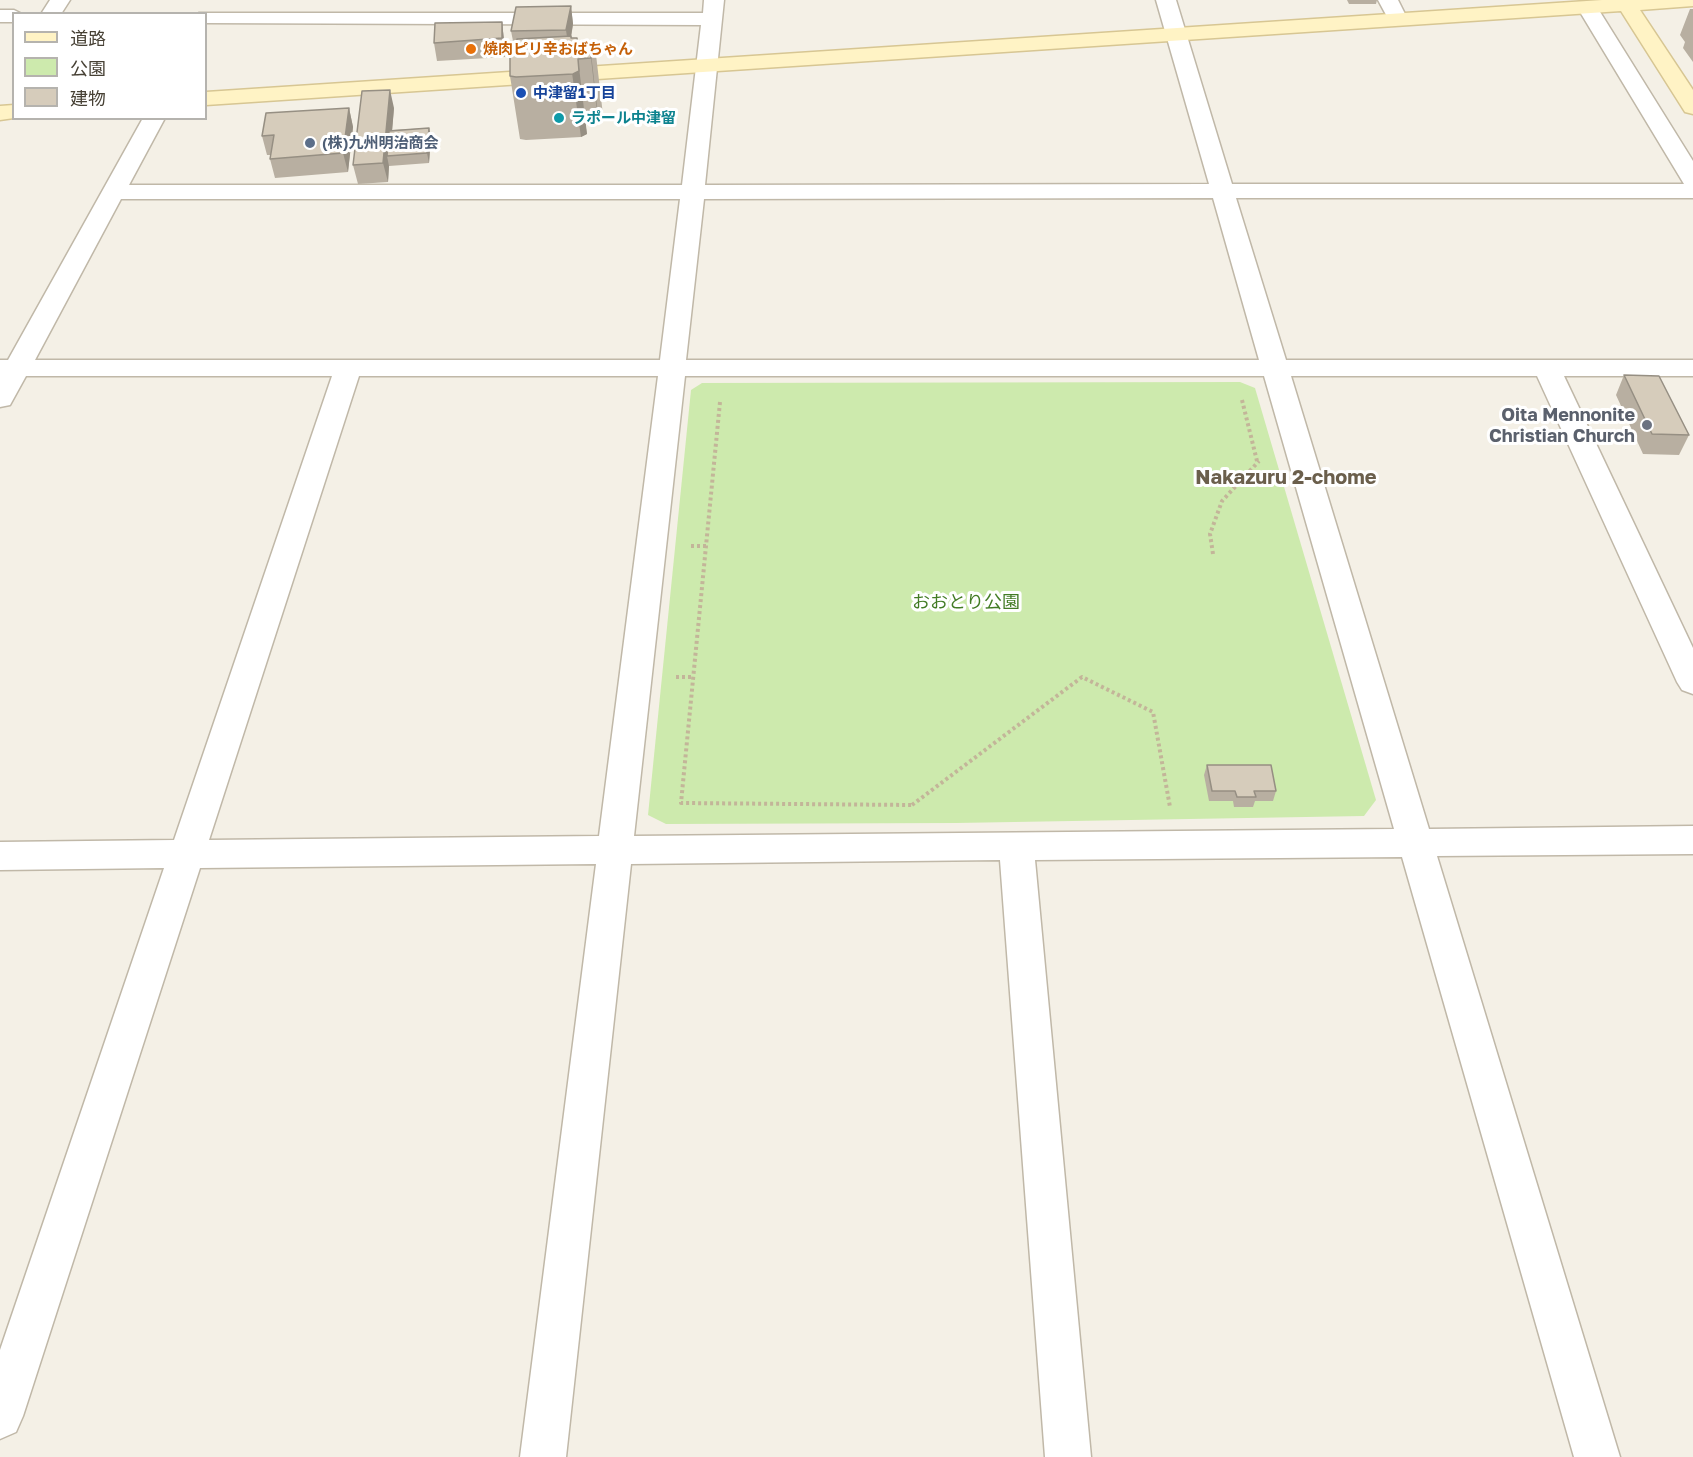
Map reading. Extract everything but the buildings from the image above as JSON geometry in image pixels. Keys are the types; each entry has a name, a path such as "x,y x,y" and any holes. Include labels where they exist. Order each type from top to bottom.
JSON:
{"street":[{"path":"1166,0 1597,1457"},
{"path":"1388,0 1398,20"},
{"path":"207,99 1398,20 1587,7 1625,2 1693,0"},
{"path":"1625,2 1693,107"},
{"path":"1587,7 1693,180"},
{"path":"210,14 381,9 713,9 543,1457"},
{"path":"0,399 8,368 113,192 153,120"},
{"path":"113,192 1693,191"},
{"path":"8,368 1693,368"},
{"path":"0,1416 348,368"},
{"path":"1547,368 1693,682"},
{"path":"0,856 1693,840"},
{"path":"1016,846 1068,1457"}],"path":[{"path":"1241,394 1257,461"},
{"path":"719,402 681,803 912,804 1082,677 1153,712 1177,845"},
{"path":"1213,554 1210,534 1222,501 1257,461 1302,458"},
{"path":"910,848 908,823 912,804"}],"green space":[{"name":"おおとり公園","path":"1240,382 1255,388 1376,800 1364,816 956,823 666,824 648,815 691,390 702,383"}],"place":[{"name":"焼肉ピリ辛おばちゃん","path":"471,49"},
{"name":"中津留1丁目","path":"521,93"},
{"name":"ラポール中津留","path":"559,118"},
{"name":"(株)九州明治商会","path":"310,143"},
{"name":"Oita Mennonite Christian Church","path":"1647,425"}],"district":[{"name":"Nakazuru 2-chome","path":"1286,478"}]}
